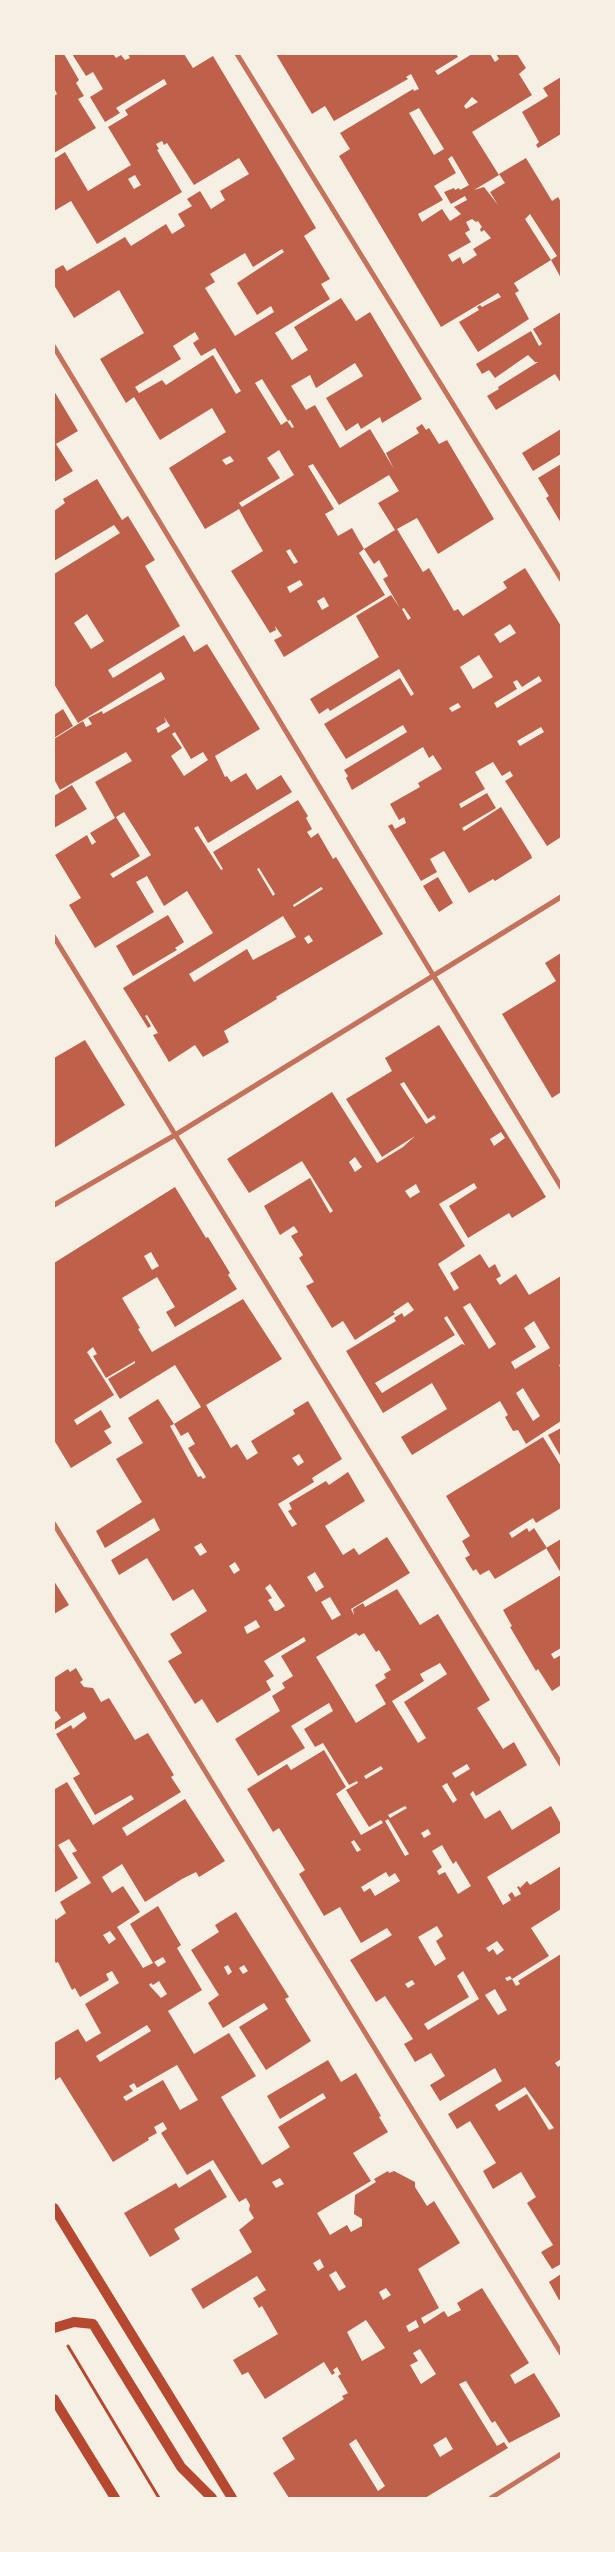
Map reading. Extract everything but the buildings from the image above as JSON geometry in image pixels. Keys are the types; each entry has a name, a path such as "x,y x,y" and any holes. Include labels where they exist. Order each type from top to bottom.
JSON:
{"main road":[{"path":"54,2208 232,2498"},
{"path":"55,2327 74,2322 92,2324 181,2467 212,2498"},
{"path":"54,2399 115,2498"}],"street":[{"path":"237,54 561,580"},
{"path":"54,347 561,1187"},
{"path":"54,1206 175,1135 561,897"},
{"path":"54,937 561,1764"},
{"path":"54,1524 561,2353"},
{"path":"491,2498 561,2454"}],"path":[{"path":"55,2327 160,2498"}]}
